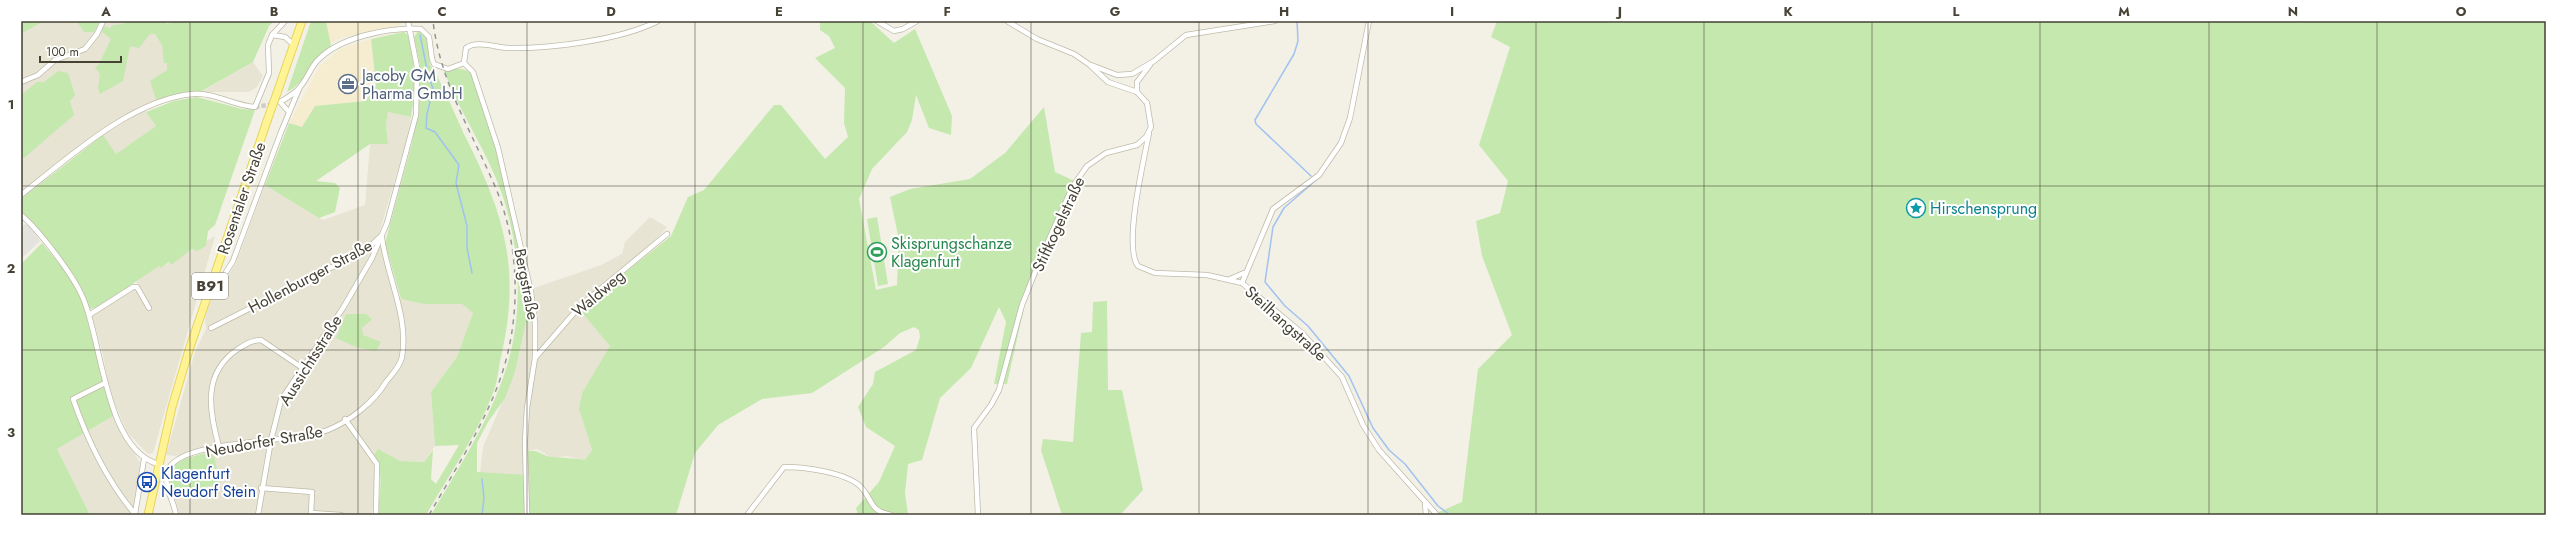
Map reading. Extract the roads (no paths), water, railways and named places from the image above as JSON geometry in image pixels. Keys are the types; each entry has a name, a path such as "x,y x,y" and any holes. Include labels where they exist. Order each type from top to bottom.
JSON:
{"main road":[{"name":"Rosentaler Straße","path":"148,515 158,464 189,350 302,21"}],"street":[{"path":"21,82 38,75 54,60 85,48 97,34 103,21"},
{"path":"21,195 86,143 113,124 140,110 192,94 213,97 242,106 255,107 269,76 268,45 272,35 285,21"},
{"name":"Hollenburger Straße","path":"211,328 366,250 381,236 387,224 416,115 417,67 408,21"},
{"path":"218,285 233,261 289,112 300,88 316,62 333,48 357,38 410,28 421,29 427,33 432,59 440,68 448,69 464,62 466,48 472,45 507,48 579,42 603,38 658,21"},
{"path":"877,21 894,31 903,30 917,21"},
{"path":"1007,21 1037,39 1068,51 1090,65 1110,74 1123,75 1137,72 1154,61 1186,35 1275,21"},
{"path":"1242,283 1244,272 1253,258 1273,209 1319,175 1341,143 1350,118 1369,21"},
{"path":"272,35 285,37 294,45"},
{"path":"1137,92 1137,82 1154,61"},
{"name":"Bergstraße","path":"464,62 472,72 498,148 531,292 536,335 525,435 527,515"},
{"path":"1090,65 1108,82 1137,92 1145,99 1150,112 1149,132"},
{"path":"289,112 280,102 300,88"},
{"name":"Steilhangstraße","path":"1149,132 1133,227 1132,254 1135,263 1144,270 1155,273 1183,273 1230,279 1242,283 1302,333 1327,359 1348,387 1370,438 1436,515"},
{"name":"Stiftkogelstraße","path":"978,515 974,428 991,405 999,390 1022,305 1042,255 1074,186 1087,166 1106,153 1137,145 1149,132"},
{"path":"21,216 31,225 78,285 90,315 105,383 122,430 144,458 158,464"},
{"name":"Waldweg","path":"534,358 580,306 667,234"},
{"name":"Aussichtsstraße","path":"258,515 261,488 270,440 281,400 301,368 318,347 343,308 372,258 381,236"},
{"name":"Neudorfer Straße","path":"176,515 167,487 169,469 181,457 219,447 318,433 345,419 370,402 380,392 399,366 402,355 398,301 381,236"},
{"path":"1230,279 1244,272"},
{"path":"90,315 133,287 137,287 149,308"},
{"path":"219,447 211,418 210,394 213,377 228,358 250,342 261,340 301,368"},
{"path":"105,383 73,398 86,434 126,504 134,514"},
{"path":"345,419 377,464 376,515"},
{"path":"134,514 144,458"},
{"path":"748,515 784,467 797,467 850,480 861,487 872,507 879,512 891,515"},
{"path":"261,488 312,492 311,514 341,515"},
{"path":"1425,504 1426,515"}],"waterway":[{"path":"1297,21 1298,41 1294,54 1255,120 1256,124 1311,176"},
{"path":"420,35 428,74 433,89 427,114 426,128 435,132 459,165 456,183 467,226 467,248 472,273"},
{"path":"1315,181 1284,208 1273,227 1265,282 1285,306 1308,326 1349,376 1373,428 1389,450 1405,464 1438,506 1450,515"},
{"path":"482,479 484,498 482,515"}],"tunnel":[{"path":"255,107 273,104"}],"railway":[{"path":"429,515 475,435 498,385 506,361 511,336 515,284 509,232 503,208 494,184 449,84 442,64 433,21"}],"place":[{"name":"Jacoby GM Pharma GmbH","path":"348,84"},
{"name":"Hirschensprung","path":"1916,208"},
{"name":"Skisprungschanze Klagenfurt","path":"877,252"},
{"name":"Klagenfurt Neudorf Stein","path":"147,482"}]}
